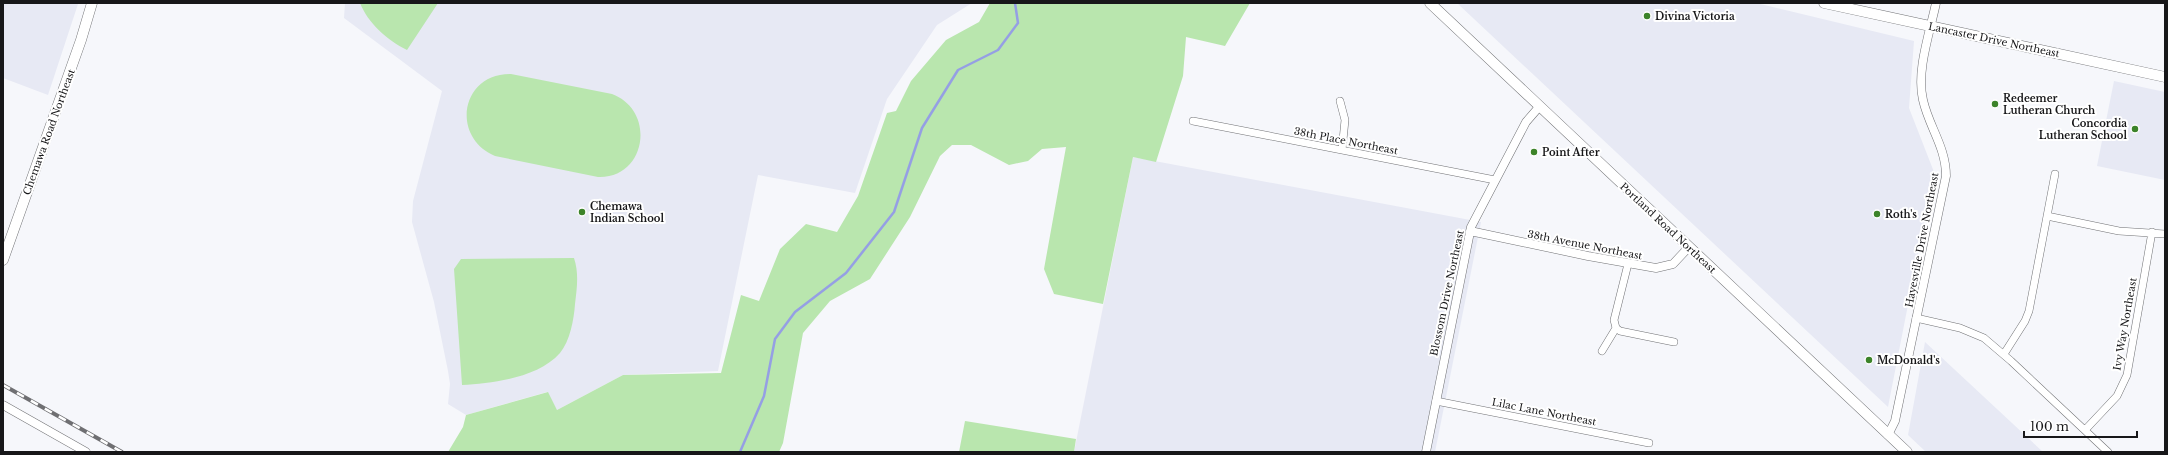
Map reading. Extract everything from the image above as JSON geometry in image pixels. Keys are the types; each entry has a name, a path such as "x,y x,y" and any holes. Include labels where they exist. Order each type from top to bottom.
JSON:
{"main road":[{"name":"Chemawa Road Northeast","path":"3,260 79,45 92,3"},
{"name":"Lancaster Drive Northeast","path":"1824,3 2165,77"},
{"name":"Portland Road Northeast","path":"1432,4 1539,108 1907,452"}],"street":[{"name":"Hayesville Drive Northeast","path":"1888,435 1895,421 1946,176 1942,148 1927,112 1921,91 1923,67 1936,3"},
{"path":"1340,101 1345,124 1342,150"},
{"name":"Blossom Drive Northeast","path":"1426,452 1470,231 1526,122 1539,108"},
{"name":"38th Place Northeast","path":"1193,121 1495,180"},
{"path":"2004,354 2029,311 2056,174"},
{"path":"2047,216 2119,231 2165,234"},
{"name":"38th Avenue Northeast","path":"1470,231 1628,264 1656,268 1667,267 1679,260 1688,248"},
{"name":"Ivy Way Northeast","path":"2086,430 2117,396 2127,375 2152,232"},
{"path":"1628,264 1614,320 1616,328 1620,331 1674,342"},
{"path":"1916,318 1974,332 1984,338 2004,354 2108,452"},
{"path":"1602,351 1616,328"},
{"name":"Lilac Lane Northeast","path":"1436,401 1649,444"},
{"path":"3,405 86,452"}],"shaded area":[{"path":"3,3 78,4 48,95 3,78"},
{"name":"Chemawa Indian School","path":"345,3 972,3 937,25 887,99 855,193 758,175 718,371 623,375 557,410 547,392 466,415 448,404 450,384 448,371 434,302 412,222 413,201 442,91 344,18"},
{"path":"1457,3 1756,3 1914,41 1909,108 1934,172 1888,407"},
{"name":"Concordia Lutheran School","path":"2114,81 2165,92 2165,180 2097,166"},
{"path":"1133,157 1481,222 1435,452 1074,452"},
{"path":"1925,342 2043,452 1926,452 1908,435"}],"green space":[{"path":"360,3 438,3 407,50 385,36 373,24"},
{"path":"990,3 1250,3 1225,46 1186,37 1183,76 1156,162 1133,157 1103,304 1054,294 1044,269 1066,147 1042,149 1028,161 1009,165 971,145 952,145 940,156 910,217 870,279 830,301 803,333 783,443 779,452 448,452 463,427 466,415 548,392 557,410 623,375 721,373 741,295 759,301 780,249 806,224 837,232 858,196 887,113 896,111 911,81 946,40 979,22"},
{"path":"511,74 612,94 626,103 636,114 640,128 640,143 635,156 627,167 614,175 598,177 495,156 481,147 471,135 467,121 467,108 472,94 481,84 494,76"},
{"path":"574,258 577,269 577,281 574,316 569,336 560,353 540,368 527,374 501,381 462,385 454,269 461,259"},
{"path":"965,421 1076,439 1074,452 959,452"}],"waterway":[{"path":"740,452 764,396 775,339 795,312 846,273 894,212 922,128 958,70 998,50 1018,23 1015,3"}],"railway":[{"path":"3,385 122,452"}],"place":[{"name":"Divina Victoria","path":"1647,16"},
{"name":"Redeemer Lutheran Church","path":"1995,104"},
{"name":"Concordia Lutheran School","path":"2135,129"},
{"name":"Point After","path":"1534,152"},
{"name":"Chemawa Indian School","path":"582,212"},
{"name":"Roth's","path":"1877,214"},
{"name":"McDonald's","path":"1869,360"}]}
